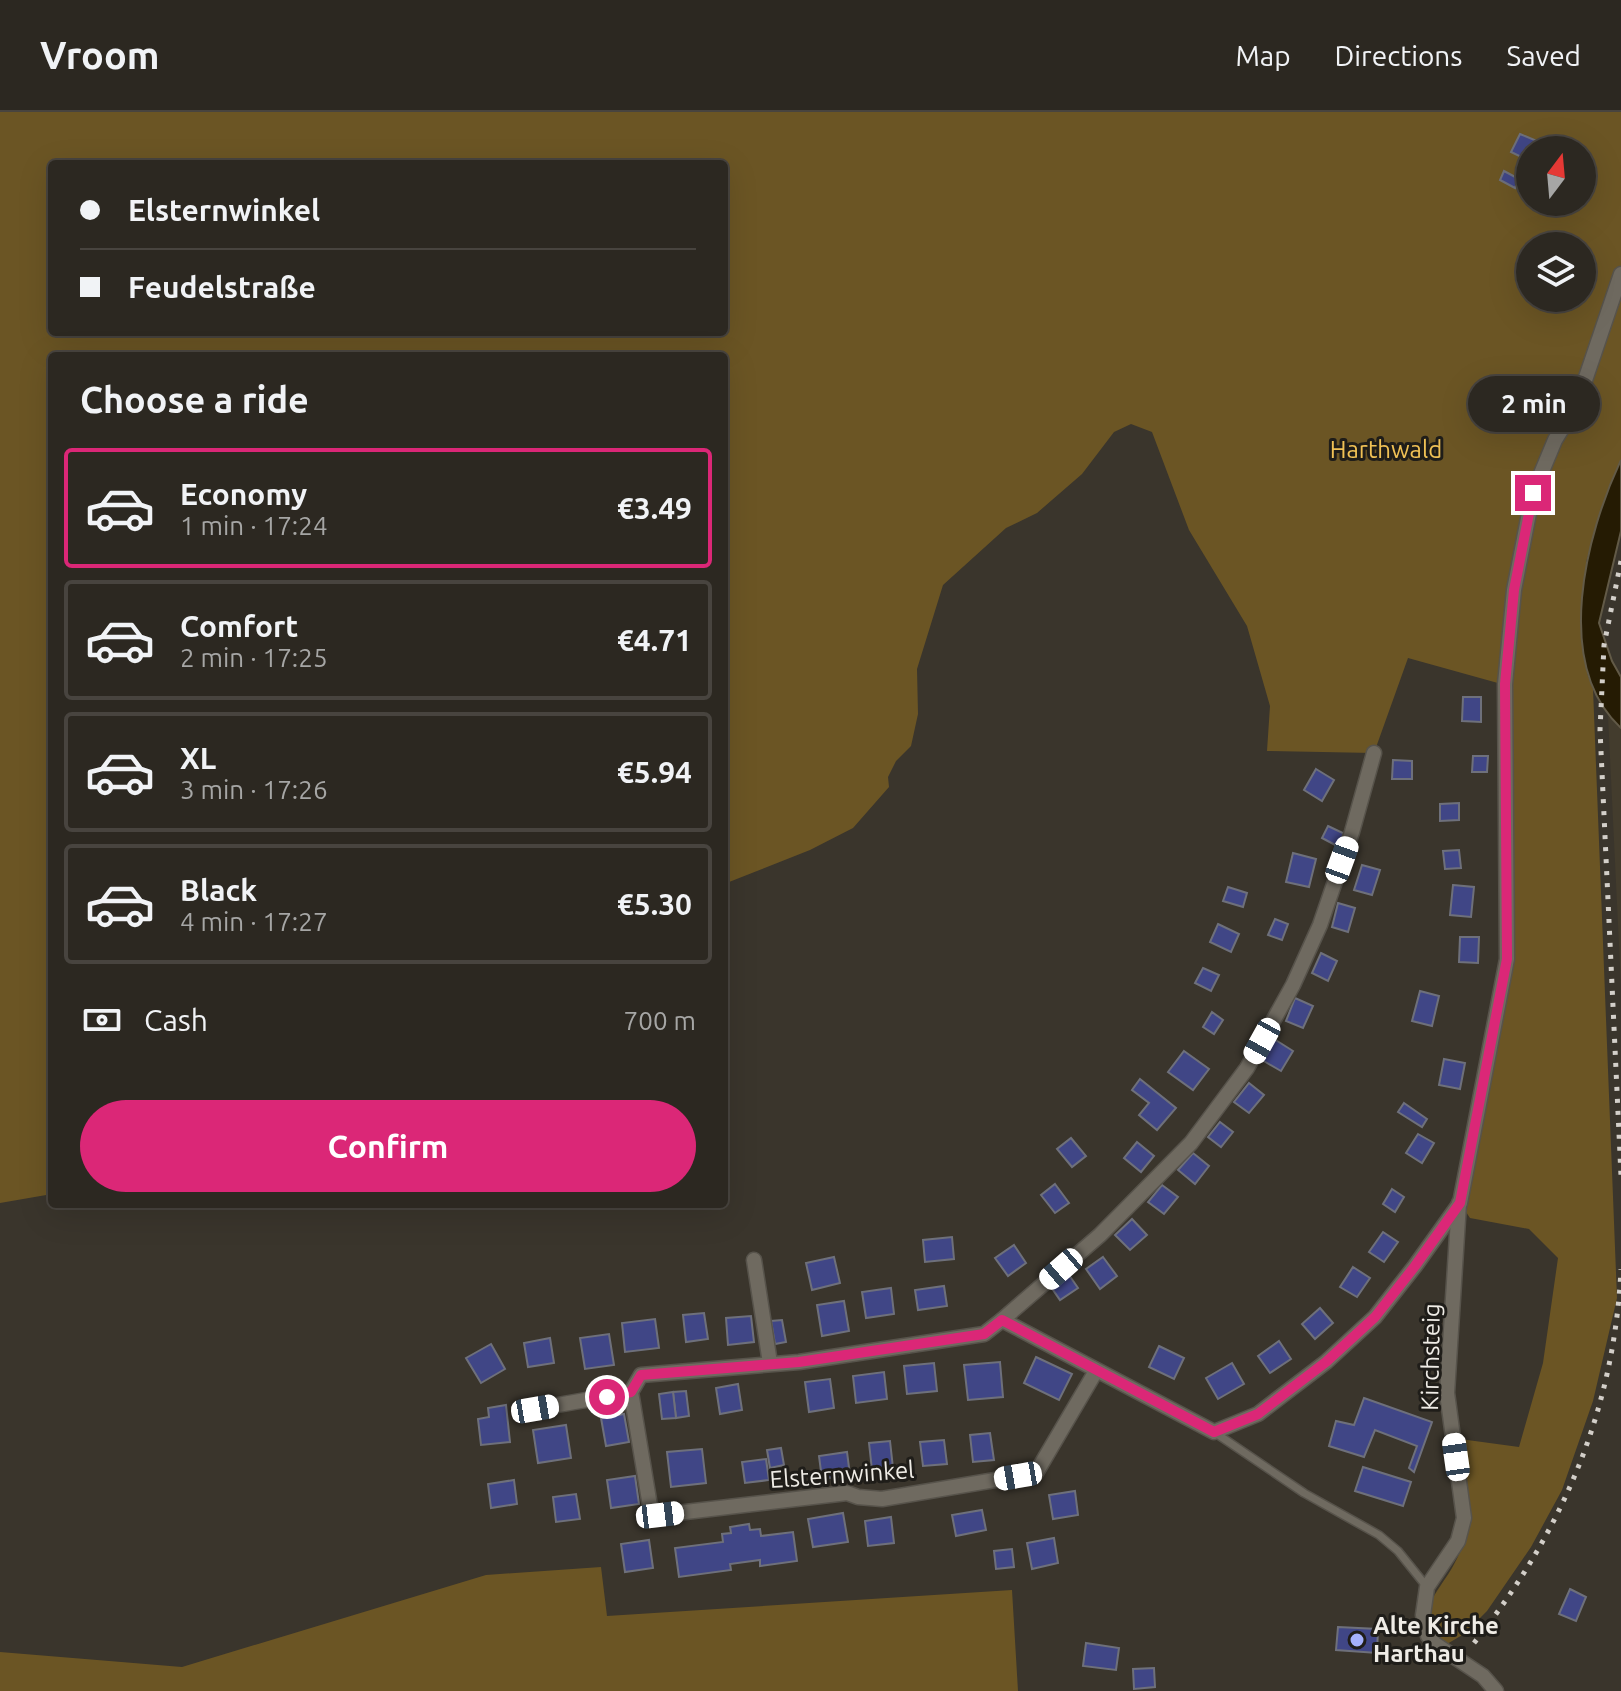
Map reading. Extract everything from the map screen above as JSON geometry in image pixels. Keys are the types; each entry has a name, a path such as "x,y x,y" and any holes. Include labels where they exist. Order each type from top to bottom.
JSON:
{"street":[{"name":"Kirchsteig","path":"1427,1587 1458,1541 1464,1518 1447,1393 1460,1203 1507,959 1505,684 1514,590 1533,493 1555,440 1577,404 1621,274"},
{"path":"535,1409 631,1392 641,1375 799,1362 984,1334 1002,1320 1100,1235 1191,1143 1247,1068 1293,985 1320,925 1352,832 1374,753"},
{"path":"1002,1320 1214,1432 1258,1414 1326,1362 1365,1326 1415,1266 1460,1203"},
{"path":"754,1260 770,1363"},
{"name":"Elsternwinkel","path":"631,1392 650,1506 660,1515 847,1493 882,1499 1036,1473 1096,1371"},
{"path":"1427,1587 1423,1615 1428,1636 1442,1650 1489,1680 1496,1691"}],"lane":[{"path":"1214,1432 1304,1493 1379,1535 1398,1551 1427,1587"}],"shaded area":[{"path":"1621,460 1621,531 1599,623 1621,677 1621,728 1600,701 1587,670 1581,635 1587,560 1608,490"},
{"path":"1608,716 1621,728 1621,987"}],"green space":[{"name":"Harthwald","path":"0,112 1621,112 1621,460 1610,484 1586,562 1587,673 1593,689 1617,1298 1593,1401 1562,1490 1531,1547 1487,1611 1464,1634 1447,1644 1436,1633 1429,1614 1430,1605 1455,1563 1466,1532 1468,1507 1460,1439 1519,1447 1543,1363 1558,1258 1529,1229 1470,1218 1460,1203 1507,959 1505,685 1408,658 1374,753 1267,751 1270,706 1247,626 1189,530 1152,432 1131,424 1114,432 1082,474 1037,513 1006,528 943,585 917,669 918,714 911,746 896,761 888,777 889,787 853,828 810,850 728,882 728,352 48,352 48,1195 0,1203"},
{"path":"601,1567 607,1616 1012,1590 1018,1691 0,1691 0,1652 182,1667 486,1575"}],"building":[{"path":"1504,171 1516,177 1516,186 1515,188 1500,180"},
{"path":"1463,697 1481,697 1481,722 1462,721"},
{"path":"1473,756 1488,756 1487,772 1472,772"},
{"path":"1393,760 1412,761 1412,779 1392,779"},
{"path":"1316,769 1334,780 1322,801 1304,790"},
{"path":"1459,803 1459,820 1440,821 1440,804"},
{"path":"1328,826 1347,835 1341,848 1322,838"},
{"path":"1459,850 1461,868 1445,869 1443,851"},
{"path":"1293,853 1316,859 1309,887 1286,882"},
{"path":"1362,865 1380,870 1372,895 1354,890"},
{"path":"1453,885 1474,887 1471,917 1450,915"},
{"path":"1228,887 1247,893 1243,907 1223,901"},
{"path":"1338,903 1355,908 1348,932 1332,927"},
{"path":"1275,919 1288,924 1282,940 1268,935"},
{"path":"1218,924 1239,934 1231,952 1210,942"},
{"path":"1460,937 1479,937 1478,963 1459,962"},
{"path":"1321,953 1337,961 1328,981 1312,973"},
{"path":"1203,968 1219,975 1211,991 1195,983"},
{"path":"1420,991 1439,996 1432,1026 1412,1021"},
{"path":"1295,998 1313,1006 1303,1028 1286,1021"},
{"path":"1212,1012 1223,1020 1214,1034 1203,1027"},
{"path":"1274,1039 1293,1051 1281,1071 1262,1060"},
{"path":"1184,1051 1209,1069 1193,1090 1168,1072"},
{"path":"1444,1059 1465,1063 1460,1089 1439,1085"},
{"path":"1140,1079 1176,1108 1157,1130 1139,1115 1149,1103 1132,1090"},
{"path":"1249,1083 1264,1095 1249,1113 1234,1102"},
{"path":"1404,1103 1427,1119 1422,1127 1398,1112"},
{"path":"1220,1122 1233,1132 1221,1147 1208,1137"},
{"path":"1418,1134 1434,1143 1422,1163 1406,1153"},
{"path":"1071,1138 1086,1156 1072,1167 1057,1149"},
{"path":"1137,1142 1154,1156 1141,1172 1124,1158"},
{"path":"1193,1153 1209,1166 1195,1184 1178,1170"},
{"path":"1055,1184 1069,1203 1055,1213 1041,1195"},
{"path":"1162,1185 1178,1197 1164,1214 1148,1202"},
{"path":"1392,1189 1404,1197 1395,1212 1383,1204"},
{"path":"1132,1219 1147,1235 1130,1250 1115,1235"},
{"path":"1383,1232 1398,1242 1384,1262 1369,1252"},
{"path":"952,1237 954,1259 925,1262 923,1240"},
{"path":"1014,1245 1026,1263 1008,1276 995,1258"},
{"path":"834,1257 840,1283 812,1290 806,1263"},
{"path":"1103,1257 1117,1276 1100,1289 1086,1269"},
{"path":"1353,1267 1370,1278 1357,1297 1340,1287"},
{"path":"1069,1275 1078,1288 1060,1300 1051,1287"},
{"path":"944,1286 947,1306 918,1310 915,1290"},
{"path":"891,1288 894,1314 866,1318 862,1292"},
{"path":"844,1301 849,1331 822,1336 817,1305"},
{"path":"1320,1308 1333,1323 1315,1339 1302,1324"},
{"path":"704,1313 708,1339 686,1342 683,1315"},
{"path":"751,1316 754,1342 728,1345 726,1318"},
{"path":"655,1319 659,1348 625,1352 622,1323"},
{"path":"782,1320 786,1342 775,1344 771,1321"},
{"path":"609,1334 614,1365 585,1369 580,1338"},
{"path":"550,1338 554,1363 528,1367 524,1343"},
{"path":"1279,1341 1291,1359 1270,1373 1258,1356"},
{"path":"491,1344 505,1369 481,1383 466,1358"},
{"path":"1159,1346 1184,1358 1174,1379 1149,1367"},
{"path":"1036,1357 1072,1374 1059,1400 1024,1383"},
{"path":"1000,1362 1003,1397 968,1400 964,1365"},
{"path":"934,1363 937,1391 907,1394 904,1366"},
{"path":"1232,1363 1244,1384 1218,1399 1206,1378"},
{"path":"884,1372 887,1399 856,1403 853,1376"},
{"path":"830,1379 834,1408 809,1412 805,1382"},
{"path":"738,1384 742,1410 720,1414 716,1388"},
{"path":"686,1391 689,1416 676,1418 673,1392"},
{"path":"673,1392 676,1418 662,1419 659,1394"},
{"path":"1364,1398 1432,1422 1414,1472 1409,1468 1417,1446 1375,1430 1364,1457 1329,1446 1336,1421 1354,1425"},
{"path":"506,1405 510,1442 481,1445 478,1419 489,1417 488,1408"},
{"path":"624,1414 629,1442 606,1446 601,1418"},
{"path":"566,1425 571,1458 538,1463 533,1430"},
{"path":"990,1433 994,1460 973,1462 970,1435"},
{"path":"944,1440 947,1464 923,1466 920,1442"},
{"path":"890,1441 893,1468 872,1470 869,1443"},
{"path":"781,1448 784,1465 770,1468 767,1450"},
{"path":"702,1449 706,1483 671,1487 667,1452"},
{"path":"847,1452 850,1475 822,1479 819,1456"},
{"path":"766,1459 769,1480 745,1483 742,1462"},
{"path":"1363,1467 1411,1482 1403,1506 1355,1491"},
{"path":"635,1476 639,1504 611,1508 607,1480"},
{"path":"514,1480 517,1504 491,1508 488,1484"},
{"path":"1075,1491 1078,1515 1053,1519 1049,1495"},
{"path":"576,1494 580,1519 556,1522 553,1497"},
{"path":"982,1510 986,1530 956,1536 952,1515"},
{"path":"843,1513 848,1542 813,1547 808,1519"},
{"path":"891,1517 894,1543 868,1546 865,1521"},
{"path":"749,1524 750,1530 760,1529 761,1536 793,1532 797,1561 760,1566 760,1560 730,1564 731,1570 679,1577 675,1548 723,1542 722,1534 731,1533 730,1527"},
{"path":"1054,1538 1058,1563 1032,1569 1027,1543"},
{"path":"649,1540 653,1568 625,1572 621,1544"},
{"path":"1012,1549 1014,1567 996,1569 994,1551"},
{"path":"1570,1589 1586,1597 1576,1621 1559,1614"},
{"name":"Alte Kirche Harthau","path":"1338,1627 1378,1629 1377,1653 1336,1650"},
{"path":"1086,1643 1119,1648 1116,1670 1083,1666"},
{"path":"1154,1668 1155,1687 1134,1689 1133,1669"}],"railway":[{"path":"1621,561 1604,645 1600,730 1621,1176"},
{"path":"1474,1643 1533,1558 1578,1468 1595,1421 1607,1372 1621,1269"}],"place":[{"name":"Alte Kirche Harthau","path":"1357,1640"}],"route":[{"path":"607,1397 631,1392 641,1375 799,1362 984,1334 1002,1320 1214,1432 1258,1414 1326,1362 1375,1317 1460,1203 1507,959 1505,684 1514,590 1533,493"}]}
